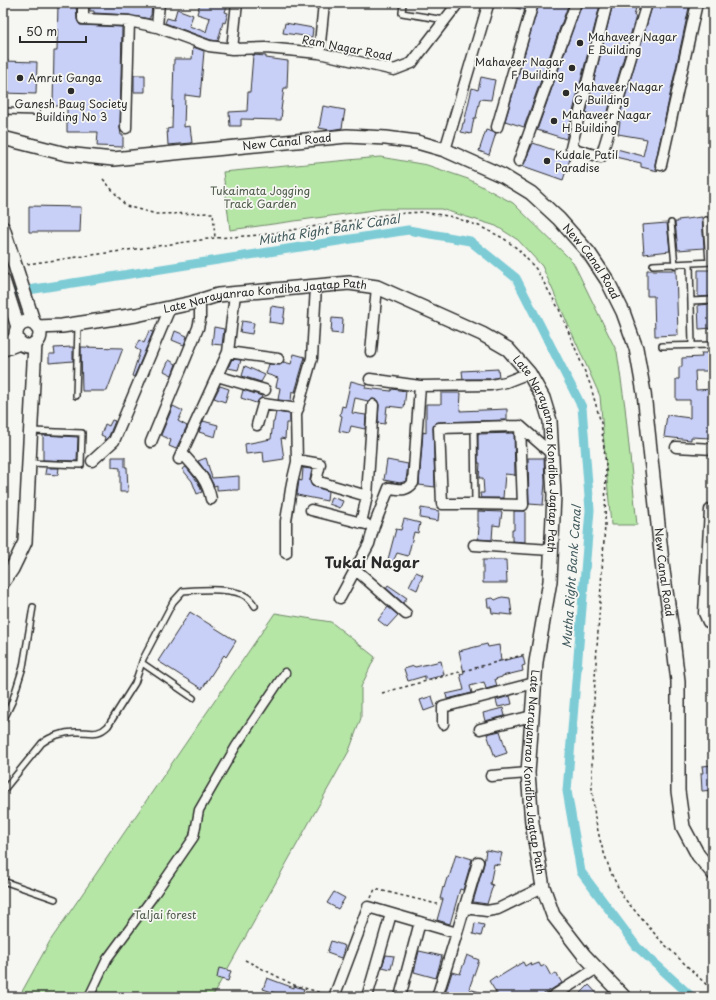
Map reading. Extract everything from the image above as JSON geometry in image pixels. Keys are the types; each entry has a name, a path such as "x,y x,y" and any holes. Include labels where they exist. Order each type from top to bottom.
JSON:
{"street":[{"name":"Ram Nagar Road","path":"83,3 83,19 129,21 157,27 209,46 232,49 266,48 319,53 394,70 412,63 458,3"},
{"path":"157,27 159,3"},
{"path":"232,49 237,3"},
{"path":"319,53 324,3"},
{"path":"497,127 533,3"},
{"path":"519,161 576,3"},
{"path":"607,3 572,148 601,157 647,3"},
{"path":"661,165 697,3"},
{"path":"445,150 488,5"},
{"path":"126,128 129,21"},
{"name":"New Canal Road","path":"5,140 66,154 113,159 347,136 409,141 445,150 503,176 531,193 559,219 589,253 607,280 623,312 636,348 644,393 663,571 678,681 678,791 683,827 698,855 713,873"},
{"path":"3,228 17,272 34,364 25,542 12,569 3,582"},
{"path":"3,280 27,331"},
{"name":"Late Narayanrao Kondiba Jagtap Path","path":"27,331 136,315 200,301 218,295 350,283 377,287 482,334 508,349 529,373 543,398 550,421 554,495 552,550 550,581 534,683 528,773 532,822 543,887 553,915 584,955 607,981 624,997"},
{"path":"286,554 286,521 297,460 296,414 312,358 316,286"},
{"path":"371,352 377,287"},
{"path":"211,498 209,487 204,479 181,456 228,352 234,294"},
{"path":"151,442 198,328 200,319 200,301"},
{"path":"92,461 114,441 170,308"},
{"path":"3,350 27,331"},
{"path":"228,352 278,359"},
{"path":"370,379 420,386 491,385 506,382 529,373"},
{"path":"217,376 264,390"},
{"path":"340,598 369,544 374,526 389,488 404,490 410,488 413,484 420,386"},
{"path":"257,425 263,404 298,409"},
{"path":"361,523 367,496 373,405"},
{"path":"520,426 523,505 442,504 439,428 520,426 552,454"},
{"path":"676,447 713,449"},
{"path":"297,460 320,464 316,481 367,496"},
{"path":"713,508 710,510 710,566 704,613 708,622 713,624"},
{"path":"311,510 374,526"},
{"path":"474,545 552,550"},
{"path":"356,570 406,614"},
{"path":"89,997 107,959 152,898 194,837 199,810 236,746 285,673"},
{"path":"443,724 443,707 534,683"},
{"path":"480,729 532,716"},
{"path":"491,776 528,773"},
{"path":"437,997 478,862"},
{"path":"465,908 487,911 498,909 543,887"},
{"path":"334,997 368,907 457,933"},
{"path":"367,997 391,914"},
{"path":"400,997 420,922"},
{"path":"552,997 597,968"}],"lane":[{"path":"403,3 402,13 446,20"},
{"path":"3,111 37,112"},
{"path":"652,265 711,262 706,220"},
{"path":"671,223 675,265"},
{"path":"690,264 692,345"},
{"path":"691,301 713,300"},
{"path":"76,396 78,324"},
{"path":"662,346 713,345"},
{"path":"474,426 475,504"},
{"path":"29,464 81,465 82,433 31,430"},
{"path":"3,791 42,743 48,739 76,732 96,733 103,731 108,726 135,683 142,663 173,602 183,591 211,589 239,593 246,596 255,606"},
{"path":"3,721 12,702 23,667 33,607"},
{"path":"142,663 193,698"},
{"path":"3,881 55,899"}],"path":[{"path":"103,179 126,206 156,214 214,213 215,238"},
{"path":"382,693 538,651"},
{"path":"368,907 375,888 436,904"},
{"path":"245,960 294,985 334,997"}],"green space":[{"name":"Tukaimata Jogging Track Garden","path":"380,157 427,165 468,179 513,203 573,262 617,352 625,407 637,525 611,525 600,396 542,266 518,240 496,226 441,209 381,209 230,230 223,172"},
{"name":"Taljai forest","path":"275,613 331,622 375,657 361,687 361,718 349,751 212,997 19,997 50,941"}],"building":[{"path":"58,3 76,3 77,19 80,25 122,27 120,128 121,135 123,135 123,147 97,146 98,132 67,132 67,106 53,106 54,51 57,51"},
{"path":"90,3 96,3 96,6 127,6 127,3 152,3 151,16 150,19 129,15 94,13 94,11 90,11"},
{"path":"200,3 228,3 225,12 228,13 225,23 223,22 218,41 211,40 165,23 167,18 174,20 177,9 193,15 189,26 206,32 210,18 197,14"},
{"path":"505,3 526,3 524,10 505,5"},
{"path":"539,3 569,3 524,127 505,121"},
{"path":"582,3 600,5 566,139 537,130"},
{"path":"613,3 637,3 634,16 636,16 606,118 586,113"},
{"path":"653,3 690,3 655,164 658,171 641,167 641,163 611,156 613,148 643,156 647,139 618,134 620,122 618,121"},
{"path":"285,23 313,28 312,37 283,33"},
{"path":"193,47 204,51 200,97 185,95 184,127 190,126 192,143 168,145 167,129 172,128 174,59 192,59"},
{"path":"253,55 266,56 266,58 288,61 287,88 284,88 281,120 241,119 241,126 230,126 229,112 247,111"},
{"name":"Amrut Ganga","path":"3,61 37,62 36,94 3,93"},
{"path":"134,75 145,75 145,92 134,92"},
{"path":"481,77 495,80 491,100 480,99 471,134 461,132 472,88 478,90"},
{"path":"323,106 345,110 342,128 330,130 319,128"},
{"path":"486,130 496,133 489,155 479,151"},
{"name":"Kudale Patil Paradise","path":"533,143 571,156 563,180 523,166"},
{"path":"29,206 81,207 80,232 29,232"},
{"path":"702,217 704,248 678,250 675,222 678,222 678,220"},
{"path":"667,223 670,251 644,254 642,225"},
{"path":"647,270 676,270 678,335 655,336 654,296 647,296"},
{"path":"698,270 713,270 713,296 698,297"},
{"path":"713,304 713,328 699,329 698,305"},
{"path":"271,306 285,308 283,324 269,322"},
{"path":"332,318 343,319 342,334 331,333"},
{"path":"242,321 254,323 252,334 240,332"},
{"path":"214,327 224,329 222,345 212,344"},
{"path":"149,331 153,332 134,377 132,376 140,351 135,348 139,340 144,343"},
{"path":"175,331 187,336 184,345 172,340"},
{"path":"73,347 73,361 49,363 49,354 55,354 54,348"},
{"path":"81,347 123,348 107,391 82,391"},
{"path":"701,353 713,353 713,371 695,371 696,390 713,389 710,438 691,437 691,440 664,437 667,415 690,418 690,400 676,400 676,379 679,379 679,367 682,367 682,358 702,357"},
{"path":"294,354 305,357 295,392 292,391 291,401 278,400 280,388 276,387 278,378 266,374 269,364 280,365 284,362 291,364"},
{"path":"232,359 241,360 238,370 228,368"},
{"path":"169,360 176,364 172,375 164,371"},
{"path":"245,366 265,375 261,382 242,376"},
{"path":"498,369 499,377 490,379 463,379 462,371"},
{"path":"351,381 366,385 365,388 406,391 404,408 387,406 385,424 378,423 379,405 377,400 373,399 368,401 355,398 352,413 366,415 365,429 351,426 349,433 339,431 342,406 345,407"},
{"path":"220,386 229,389 225,402 214,398"},
{"path":"243,390 262,396 256,403 241,398"},
{"path":"441,393 461,393 460,411 507,409 507,420 435,423 433,428 435,487 419,485 423,432 426,433 426,404 441,404"},
{"path":"173,406 183,411 178,421 187,426 176,449 169,446 171,440 161,435"},
{"path":"276,412 290,414 290,423 286,423 285,439 281,438 284,459 264,462 263,452 246,454 245,444 271,439"},
{"path":"112,420 115,421 109,436 104,441 105,437 101,435 105,424 109,426"},
{"path":"203,421 218,425 215,437 199,432"},
{"path":"514,433 515,475 505,474 503,498 481,498 480,493 484,493 483,478 479,478 480,463 478,463 478,434"},
{"path":"43,435 78,437 77,461 43,460"},
{"path":"112,457 125,457 128,492 120,492 120,468 112,467"},
{"path":"206,458 212,478 239,476 239,490 217,490 217,485 214,486 198,461"},
{"path":"528,458 544,458 545,483 543,505 529,504"},
{"path":"387,460 408,464 406,481 400,483 384,480"},
{"path":"186,467 198,482 202,492 197,494 192,481 182,469"},
{"path":"46,468 59,468 58,475 45,474"},
{"path":"303,468 312,469 310,480 312,486 328,491 327,501 297,495 299,480 302,481"},
{"path":"331,497 343,501 340,508 329,504"},
{"path":"421,508 439,511 438,521 420,518"},
{"path":"478,511 502,512 500,526 493,525 492,540 478,539"},
{"path":"514,511 525,511 525,542 512,541 512,530 514,530"},
{"path":"404,519 420,523 418,533 414,532 408,556 397,553 390,568 386,567 396,529 401,530"},
{"path":"483,560 506,560 507,583 483,583"},
{"path":"416,572 423,575 417,590 409,586"},
{"path":"388,585 407,598 403,603 386,588"},
{"path":"502,597 510,598 512,615 492,613 491,607 488,607 487,599 493,598 495,600"},
{"path":"388,607 398,615 387,627 378,620"},
{"path":"190,612 236,641 226,657 224,655 202,689 158,661"},
{"path":"487,644 488,647 499,645 501,661 523,656 525,665 522,666 523,671 495,679 497,686 486,689 484,682 470,686 472,693 447,699 446,694 464,690 460,674 464,673 459,651"},
{"path":"441,661 444,675 425,680 425,676 408,681 404,669"},
{"path":"432,696 435,707 424,711 420,700"},
{"path":"510,696 512,704 498,707 496,700"},
{"path":"503,708 505,716 485,721 483,713"},
{"path":"500,731 507,753 495,757 487,734"},
{"path":"713,765 713,790 702,791 702,766"},
{"path":"486,850 502,853 499,865 494,864 490,884 493,885 487,904 473,902 484,864"},
{"path":"456,854 472,859 463,890 460,889 450,924 437,920 443,899 440,899 443,887 444,888 447,878 449,878"},
{"path":"334,892 345,898 338,909 327,903"},
{"path":"475,923 484,925 481,936 473,934"},
{"path":"331,941 345,946 341,958 327,953"},
{"path":"419,951 442,956 436,978 414,972"},
{"path":"386,955 394,956 391,969 382,967"},
{"path":"467,955 479,960 469,989 490,995 489,997 444,997 452,972 460,974"},
{"path":"523,962 525,966 530,963 531,966 539,963 541,967 545,965 551,976 556,973 562,983 539,997 499,997 489,981 496,976 497,978"},
{"path":"219,968 231,971 228,981 217,978"},
{"path":"267,978 294,988 294,986 304,989 301,997 287,997 263,989"},
{"path":"589,985 600,997 577,997"}],"waterway":[{"name":"Mutha Right Bank Canal","path":"3,294 408,230 470,241 516,278 582,407 590,510 567,791 581,872 637,947 692,997"}],"place":[{"name":"Mahaveer Nagar E Building","path":"580,43"},
{"name":"Mahaveer Nagar F Building","path":"572,68"},
{"name":"Amrut Ganga","path":"20,78"},
{"name":"Ganesh Baug Society Building No 3","path":"71,91"},
{"name":"Mahaveer Nagar G Building","path":"566,93"},
{"name":"Mahaveer Nagar H Building","path":"554,121"},
{"name":"Kudale Patil Paradise","path":"547,161"}],"district":[{"name":"Tukai Nagar","path":"372,563"}]}
